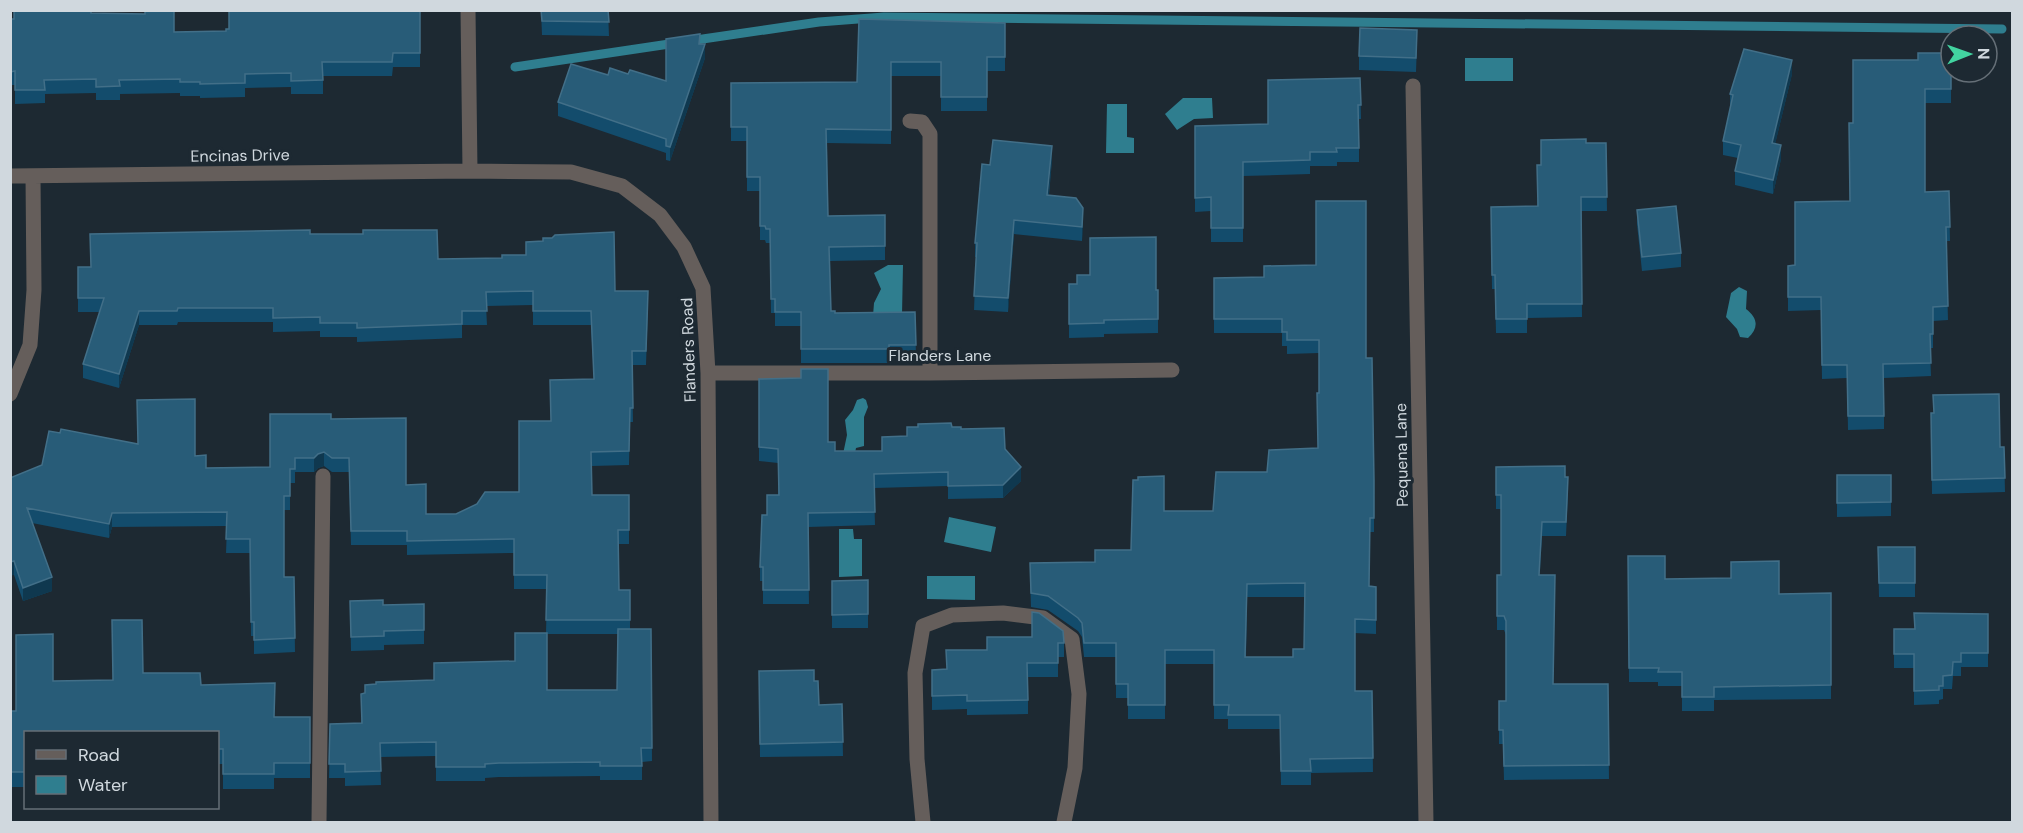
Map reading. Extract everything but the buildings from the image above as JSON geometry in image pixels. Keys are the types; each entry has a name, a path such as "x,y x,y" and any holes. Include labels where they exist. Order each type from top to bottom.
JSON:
{"street":[{"path":"468,10 470,171"},
{"name":"Pequena Lane","path":"1413,86 1426,822"},
{"path":"910,121 922,122 930,134 930,373"},
{"name":"Encinas Drive","path":"10,176 470,171"},
{"name":"Flanders Road","path":"470,171 571,172 622,186 660,215 684,247 703,288 708,373 711,822"},
{"path":"10,394 30,345 34,290 33,176"},
{"name":"Flanders Lane","path":"708,373 1172,370"},
{"path":"319,822 323,476"},
{"path":"922,822 917,759 915,673 923,626 952,615 1003,613 1043,618 1072,639 1078,705 1075,768 1064,822"}],"water":[{"path":"1465,58 1513,58 1513,81 1465,81"},
{"path":"1183,98 1212,98 1213,118 1194,119 1177,130 1165,114"},
{"path":"1107,104 1127,104 1127,137 1134,138 1134,153 1106,153"},
{"path":"888,265 903,265 902,315 873,316 874,303 881,289 874,273"},
{"path":"1739,287 1747,291 1746,309 1756,323 1754,331 1748,338 1740,337 1737,329 1726,317 1731,293"},
{"path":"863,398 868,407 864,417 864,446 856,448 854,458 843,454 847,435 845,420 857,400"},
{"path":"949,517 996,527 991,552 944,542"},
{"path":"839,529 853,529 854,539 862,539 862,576 839,577"},
{"path":"927,576 975,576 975,600 927,599"}],"waterway":[{"path":"689,41 819,22 884,17 2002,29"},
{"path":"515,67 676,43"}]}
